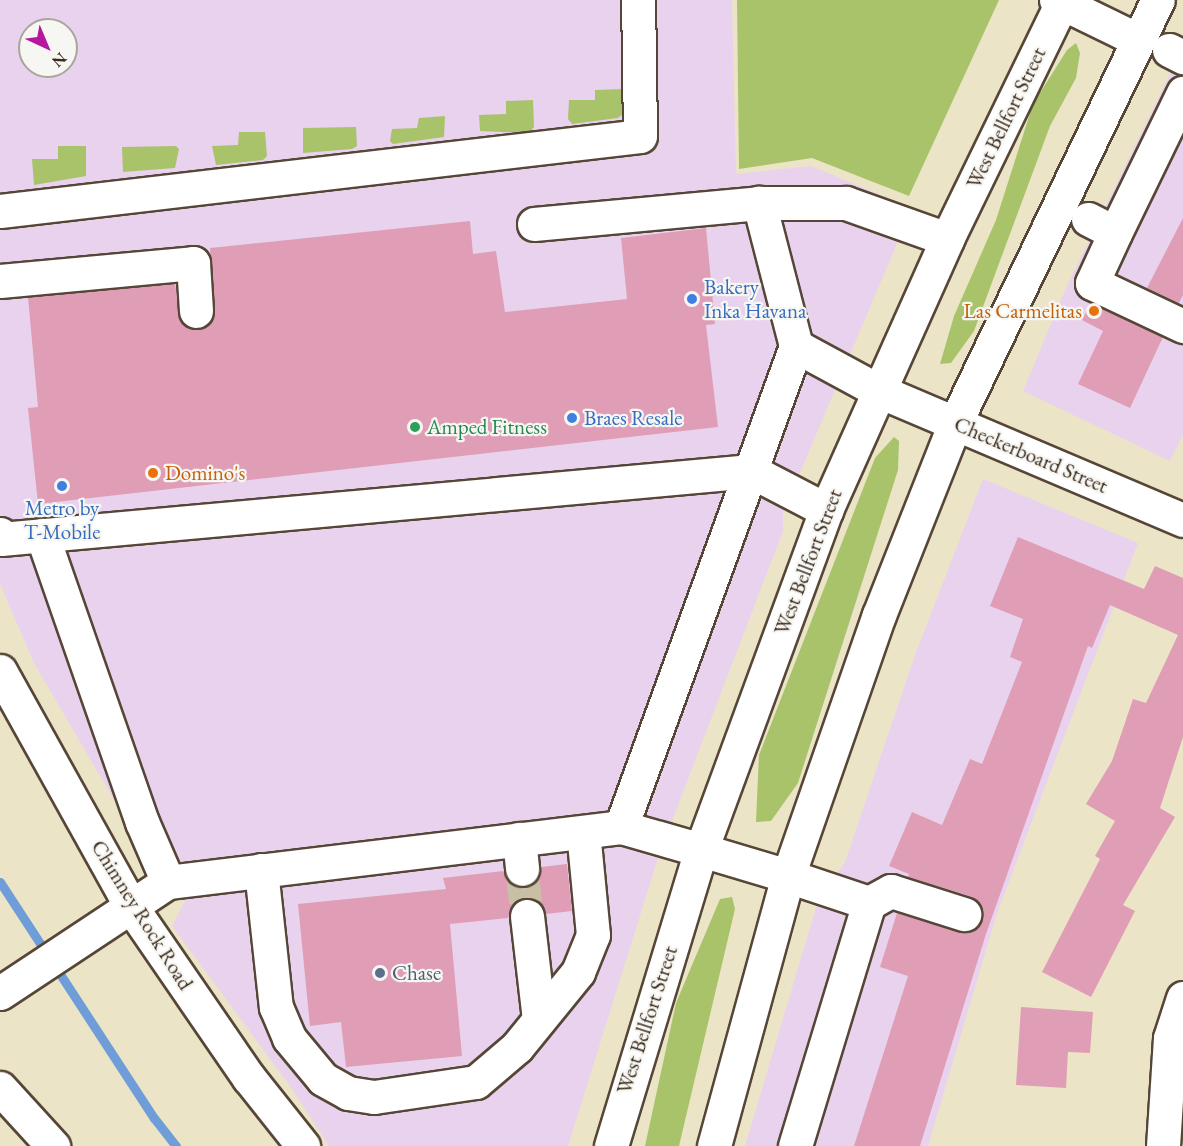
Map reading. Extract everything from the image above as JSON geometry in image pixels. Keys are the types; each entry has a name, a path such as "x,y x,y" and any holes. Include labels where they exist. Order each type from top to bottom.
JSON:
{"main road":[{"path":"0,211 640,136 638,0"},
{"path":"714,1146 788,876 879,615 956,423 1136,39 1158,0"},
{"path":"1060,1 1136,39"},
{"name":"West Bellfort Street","path":"611,1146 620,1106 701,850 826,510 947,239 1060,1"},
{"path":"1183,93 1102,226 1092,283 1183,326"},
{"path":"534,224 759,203 846,203 947,239"},
{"path":"621,827 796,346 759,203"},
{"path":"0,280 193,263 196,311"},
{"name":"Checkerboard Street","path":"796,346 879,391 1183,520"},
{"path":"0,534 1,539 751,471 826,510"},
{"path":"42,535 141,822 168,882"},
{"name":"Chimney Rock Road","path":"0,671 132,908 249,1078 303,1146"},
{"path":"3,991 132,908 168,882 261,870 520,854 583,832 621,827 788,876 869,903"},
{"path":"261,870 276,1007 289,1038 323,1079 348,1093 374,1097 476,1082 517,1047 578,972 593,935 583,832"},
{"path":"795,1146 869,903 891,891 964,914"},
{"path":"527,916 539,1019"},
{"path":"1162,1146 1170,1038 1183,998"},
{"path":"0,1088 53,1146"},
{"path":"590,1146 620,1106"}],"shaded area":[{"path":"0,0 732,0 736,174 811,166 912,208 783,513 783,531 659,855 568,1146 329,1146 290,1086 172,926 186,899 148,858 34,663 0,584"},
{"path":"1183,47 1183,435 1170,461 1023,391 1066,288"},
{"path":"983,479 1138,543 997,913 928,1146 745,1146 818,901 845,862 915,655"}],"green space":[{"path":"737,0 999,0 909,196 812,158 739,169"},
{"path":"1076,43 1080,53 1076,78 1050,126 974,331 951,363 940,364 954,316 996,220 1033,104 1067,50"},
{"path":"624,89 623,114 618,118 572,124 568,119 569,100 595,100 595,90"},
{"path":"533,100 534,127 529,133 480,131 479,115 506,114 506,101"},
{"path":"445,116 444,137 393,144 390,141 392,129 417,128 419,118"},
{"path":"356,127 357,146 352,149 303,153 303,128"},
{"path":"239,132 265,132 267,156 263,160 216,165 212,146 238,145"},
{"path":"58,146 86,146 86,176 34,185 32,159 58,159"},
{"path":"176,146 179,149 175,168 123,172 122,147"},
{"path":"894,437 899,441 898,470 798,783 771,821 756,822 759,755 875,458"},
{"path":"732,897 735,909 679,1146 645,1146 676,1003 720,899"}],"building":[{"path":"1183,218 1183,295 1179,303 1147,288"},
{"path":"470,221 473,254 496,251 505,312 627,299 621,238 706,228 715,324 706,325 718,427 38,504 28,408 38,407 28,297 175,283 180,321 198,330 212,320 215,310 210,248"},
{"path":"1091,303 1163,337 1130,408 1078,384 1103,331 1082,320"},
{"path":"1018,537 1144,589 1155,566 1183,578 1183,737 1160,808 1175,817 1123,905 1135,911 1091,997 1042,972 1100,859 1095,856 1115,821 1086,804 1112,761 1133,699 1146,703 1178,635 1110,605 1092,648 1088,646 986,934 920,1146 854,1146 908,976 880,967 897,913 959,932 976,928 982,919 978,902 970,896 908,877 909,874 889,866 912,812 942,825 970,759 982,764 1022,662 1010,657 1023,619 990,606"},
{"name":"Chase","path":"567,864 572,911 546,914 542,904 525,897 515,901 508,918 450,924 462,1056 346,1067 341,1022 310,1026 298,904 446,889 443,878 503,871 514,886 524,888 539,877 541,867"},
{"path":"1021,1007 1093,1012 1090,1053 1068,1052 1066,1088 1016,1085"}],"waterway":[{"path":"0,882 154,1118 176,1146"}],"tunnel":[{"path":"522,869 527,916"}],"place":[{"name":"Bakery Inka Havana","path":"692,299"},
{"name":"Las Carmelitas","path":"1094,311"},
{"name":"Braes Resale","path":"572,418"},
{"name":"Amped Fitness","path":"415,427"},
{"name":"Domino's","path":"153,473"},
{"name":"Metro by T-Mobile","path":"62,486"},
{"name":"Chase","path":"380,973"}]}
